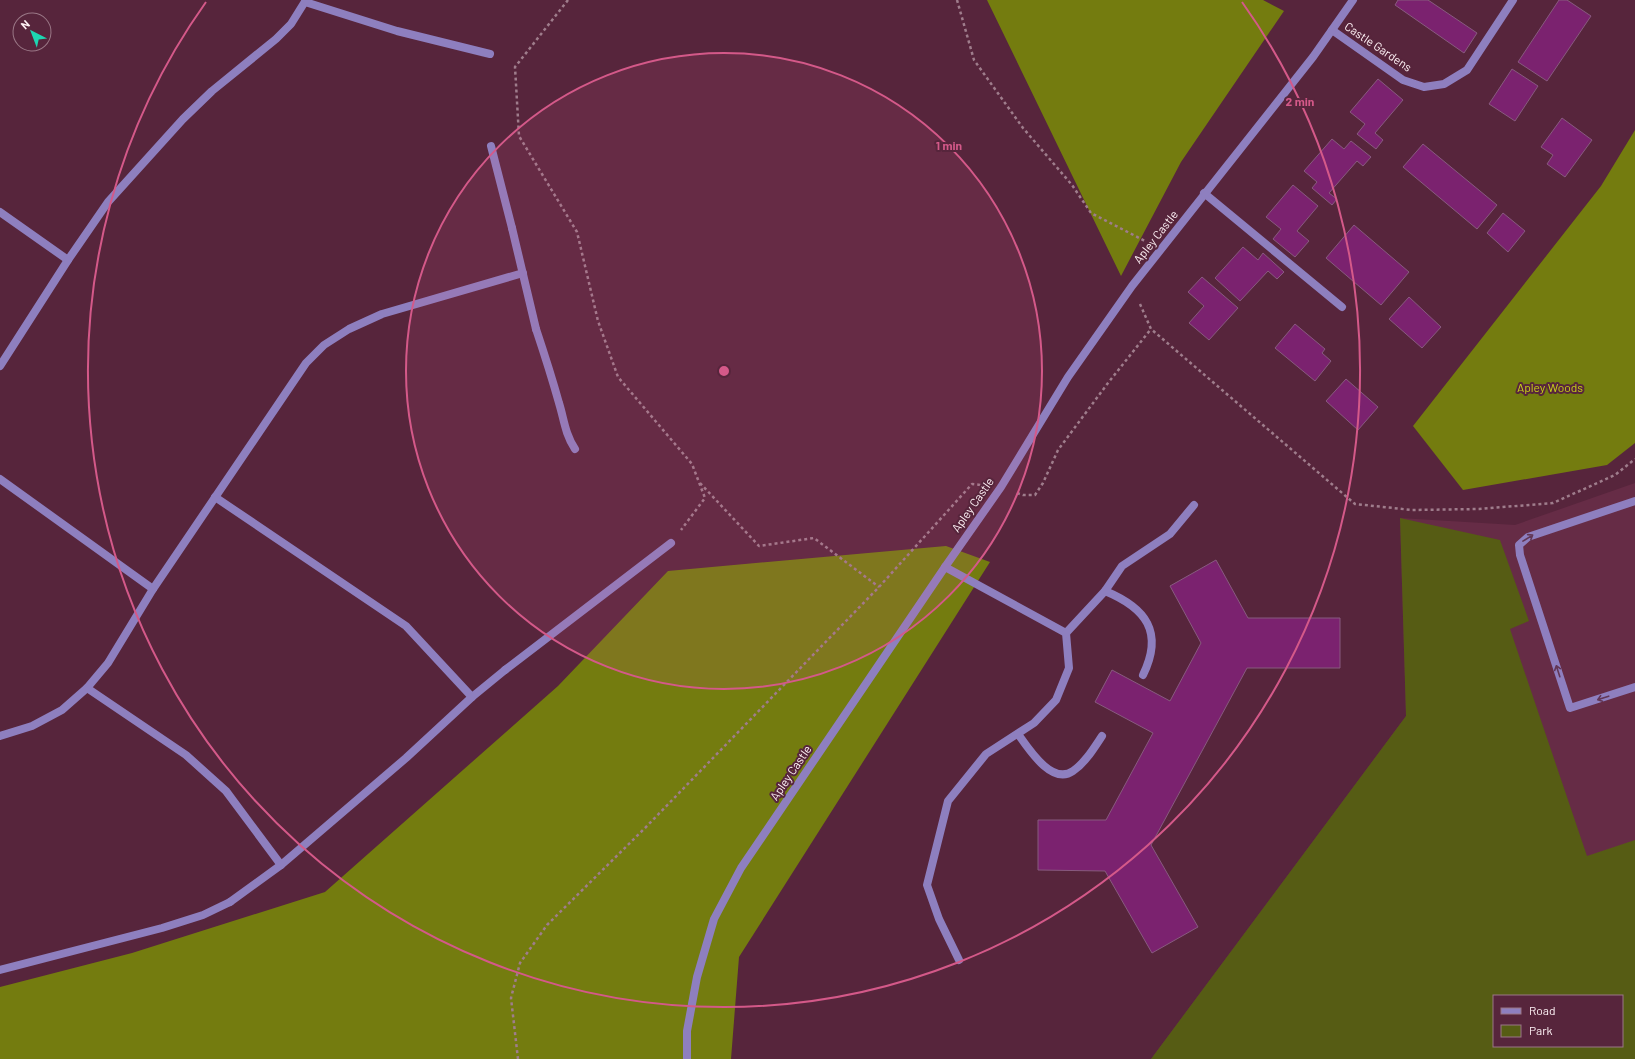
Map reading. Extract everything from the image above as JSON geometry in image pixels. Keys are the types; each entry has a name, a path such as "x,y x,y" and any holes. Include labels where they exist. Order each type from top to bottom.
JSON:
{"street":[{"name":"Apley Castle","path":"687,1059 687,1031 697,977 714,919 741,868 1001,487 1068,377 1132,286 1313,57 1353,0"},
{"name":"Castle Gardens","path":"1332,30 1403,80 1424,87 1444,84 1467,70 1513,0"},
{"path":"0,366 68,260 108,202 157,146 212,91 276,39 291,24 306,1 396,31 490,54"},
{"path":"491,146 536,329 560,405 564,428 568,439 575,449"},
{"path":"1204,193 1342,307"},
{"path":"0,212 68,260"},
{"path":"0,736 32,726 62,710 87,688 108,663 153,589 306,362 324,345 348,329 382,314 523,273"},
{"path":"0,478 153,589"},
{"path":"215,497 406,626 472,697"},
{"path":"1635,501 1528,537 1519,545 1520,555 1570,708 1635,687"},
{"path":"959,960 939,920 926,885 948,801 986,754 1034,723 1056,700 1069,668 1066,633 1105,591 1122,566 1170,534 1194,505"},
{"path":"0,970 162,928 203,915 230,902 281,865 406,758 472,697 505,670 671,543"},
{"path":"945,567 1066,633"},
{"path":"1105,591 1121,598 1133,606 1144,619 1151,632 1153,648 1150,661 1143,675"},
{"path":"87,688 186,755 226,790 281,865"},
{"path":"1018,734 1036,758 1056,774 1064,775 1072,772 1084,760 1102,736"}],"path":[{"path":"568,0 515,67 519,136 577,232 598,321 618,378 692,464 699,481 705,498 671,543"},
{"path":"957,0 974,60 1023,128 1072,185 1090,213 1129,234 1162,249"},
{"path":"1132,286 1151,329 1355,504 1412,510 1479,509 1553,503 1615,475 1635,459"},
{"path":"518,1059 511,998 520,963 547,924 646,827 879,587 972,484 1001,487 1023,495 1035,495 1044,483 1058,450 1151,329"},
{"path":"699,481 759,546 814,538 879,587"}],"shaded area":[{"path":"1635,483 1635,1059 1151,1059 1406,716 1400,518 1515,525"}],"green space":[{"path":"987,0 1263,0 1284,11 1181,162 1121,276"},
{"name":"Apley Woods","path":"1635,130 1635,443 1607,465 1463,490 1413,426 1601,186"},
{"path":"1400,518 1500,540 1529,621 1510,629 1587,856 1635,840 1635,1059 1151,1059 1406,716"},
{"path":"946,546 990,562 739,957 731,1059 0,1059 0,987 132,953 325,892 558,686 668,571"}],"building":[{"path":"1398,0 1428,0 1477,33 1464,53 1395,5"},
{"path":"1559,0 1567,0 1591,16 1547,81 1518,62"},
{"path":"1512,69 1538,86 1515,121 1489,104"},
{"path":"1378,79 1403,100 1375,133 1383,140 1376,149 1357,134 1365,124 1350,112"},
{"path":"1562,118 1592,140 1565,177 1547,164 1553,155 1541,147"},
{"path":"1332,139 1344,149 1351,141 1371,157 1363,166 1357,161 1329,193 1337,199 1332,205 1312,188 1317,182 1304,171"},
{"path":"1423,144 1497,205 1477,229 1403,167"},
{"path":"1293,185 1318,206 1297,231 1309,241 1295,257 1273,239 1281,229 1266,217"},
{"path":"1503,213 1525,231 1508,252 1487,233"},
{"path":"1354,225 1409,272 1381,305 1326,258"},
{"path":"1243,247 1258,260 1263,253 1284,272 1277,279 1268,271 1240,301 1215,278"},
{"path":"1202,277 1238,308 1209,340 1189,323 1204,306 1188,292"},
{"path":"1409,297 1441,327 1422,348 1389,319"},
{"path":"1295,324 1325,349 1322,353 1331,361 1315,381 1275,348"},
{"path":"1346,379 1378,407 1358,430 1326,401"},
{"path":"1216,560 1248,618 1340,618 1340,668 1247,668 1151,845 1198,927 1152,953 1105,871 1038,870 1038,820 1106,820 1153,733 1095,702 1112,670 1170,701 1201,643 1170,586"}]}
